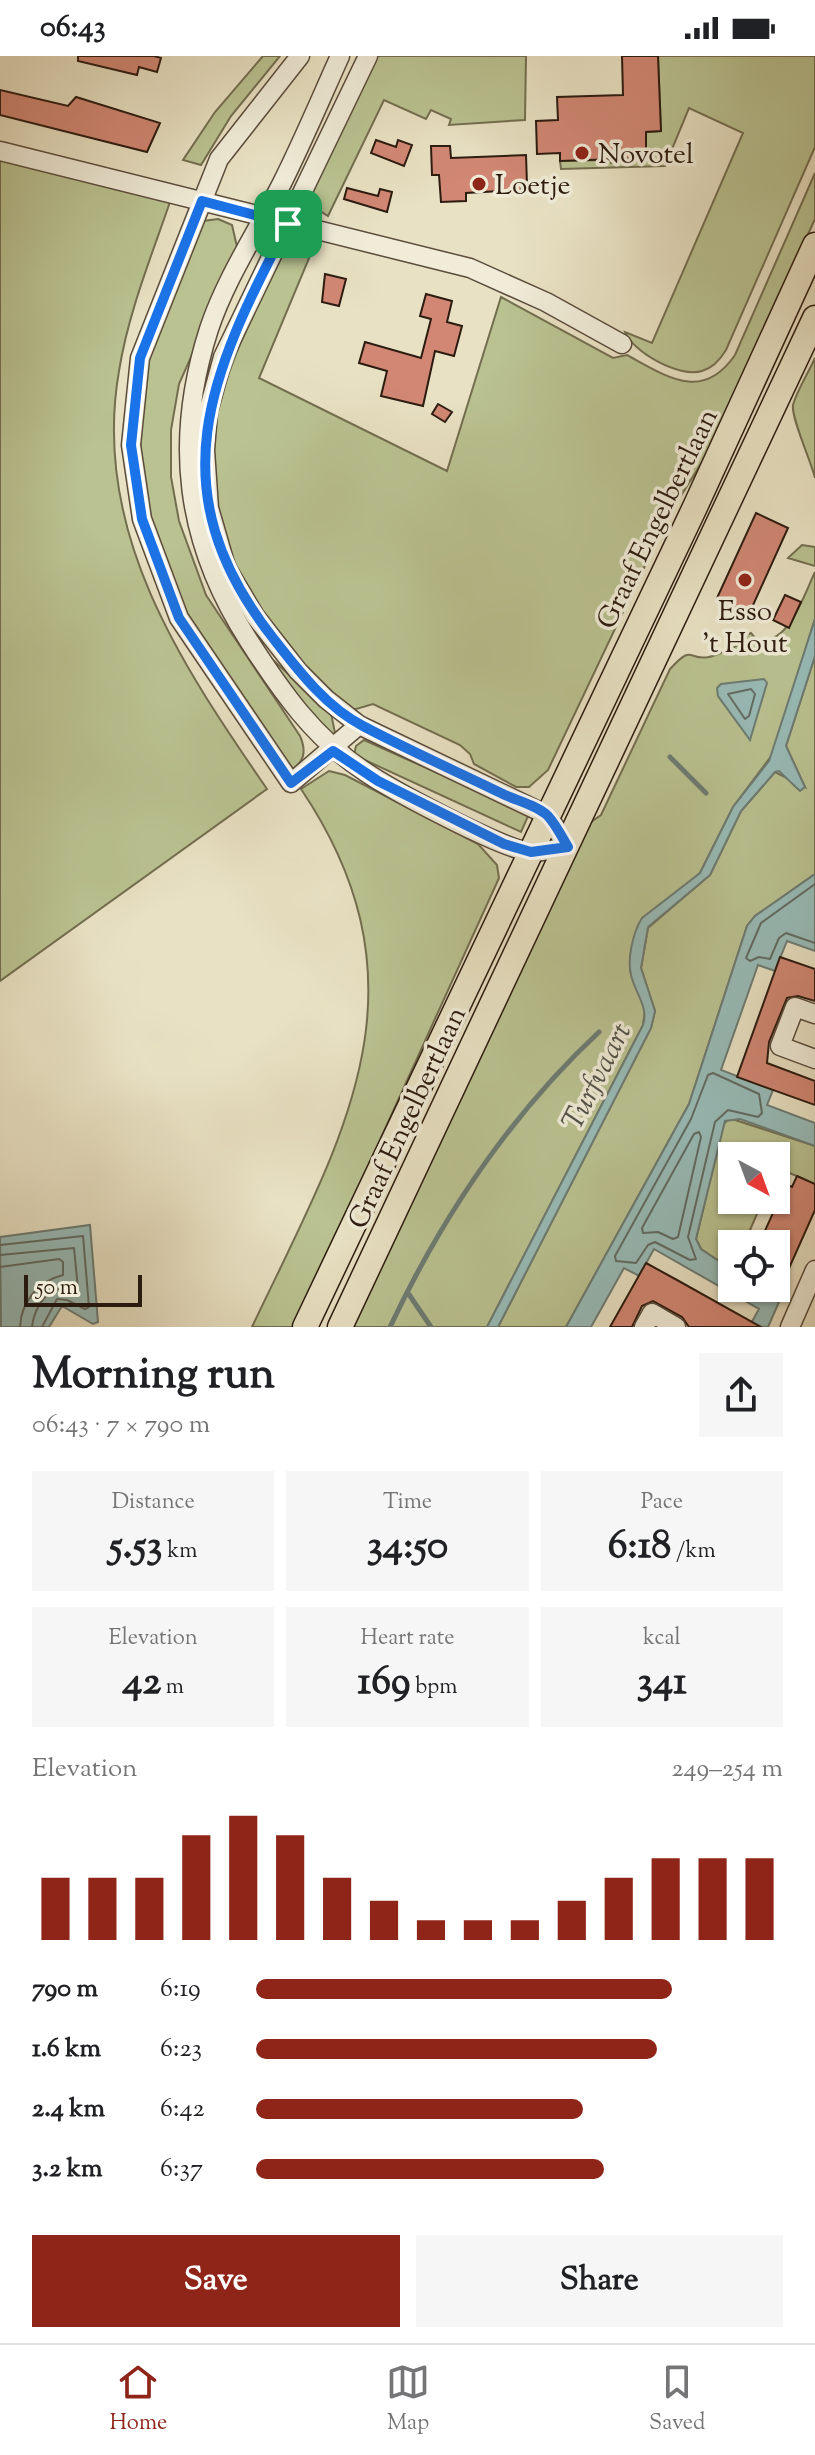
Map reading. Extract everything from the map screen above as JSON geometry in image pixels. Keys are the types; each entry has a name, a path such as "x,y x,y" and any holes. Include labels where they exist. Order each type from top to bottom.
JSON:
{"main road":[{"name":"Graaf Engelbertlaan","path":"305,1327 754,382 815,245"},
{"name":"Graaf Engelbertlaan","path":"340,1327 815,318"}],"street":[{"path":"300,56 228,143 202,201 140,358 131,445 142,519 179,618 291,783 333,751 359,725"},
{"path":"340,56 206,341 194,384 187,436 195,520 209,567 231,613 286,694 333,751 378,781 504,844 531,852 568,847 547,815 359,725 298,671 255,616 226,567 209,508 207,425 223,357 368,56"},
{"path":"0,151 479,271 546,302 622,344"},
{"path":"815,1014 795,1007 780,1046 815,1059"},
{"path":"790,1327 815,1270"},
{"path":"644,1327 652,1313 676,1327"}],"green space":[{"path":"263,56 280,56 231,116 201,165 183,160 215,112"},
{"path":"372,56 526,56 525,120 449,125 451,119 431,110 426,119 384,100 328,216 312,206 310,190"},
{"path":"658,56 815,56 815,147 726,350 716,363 702,371 681,371 658,362 637,348 625,332 652,343 743,133 689,108 665,166 561,169 560,161 604,160 610,142 611,163 621,163 620,142 625,142 626,159 646,158 646,132 661,131"},
{"path":"0,160 170,202 134,307 119,371 114,430 118,486 131,541 150,593 175,644 267,789 0,981"},
{"path":"815,173 815,219 706,456 670,513 548,770 529,787 516,787 474,764 470,754 460,745 373,704 353,710 320,685 282,642 246,587 221,525 211,460 214,428 226,383 242,339 283,253 295,242 317,239 259,378 447,471 501,297 613,358 627,355 683,381 697,382 710,378 735,355"},
{"path":"218,219 232,225 238,251 179,384 171,430 171,477 179,521 206,595 300,736 303,756 290,772 228,689 196,637 158,545 144,479 141,413 148,359 161,319 203,221"},
{"path":"815,358 815,478 795,420 793,405"},
{"path":"802,545 815,547 815,566 788,558"},
{"path":"815,572 815,619 772,755 733,807 700,873 638,925 630,970 645,1010 643,1025 487,1327 349,1327 588,824 601,815 670,669 687,655 702,658 721,653 740,644 738,639 751,633 756,639 767,640 777,636 793,618"},
{"path":"815,656 815,874 755,916 747,926 689,1104 566,1327 498,1327 651,1028 655,1011 641,968 648,928 710,875 741,811 775,772 805,787 786,746"},
{"path":"273,660 331,713 335,733 331,736 283,680"},
{"path":"364,740 529,814 521,832 354,755 356,746"},
{"path":"329,771 345,775 478,844 497,865 499,878 295,1327 252,1327 316,1192 342,1127 360,1063 368,998 363,931 341,862 301,789"},
{"path":"729,1118 815,1146 815,1184 790,1173 790,1142 719,1142 723,1125"},
{"path":"718,1146 718,1214 757,1214 750,1230 718,1230 718,1261 701,1249 696,1239"}],"water":[{"path":"815,619 815,656 786,746 805,787 800,791 779,771 775,772 741,811 710,875 648,927 641,968 655,1011 651,1028 498,1327 487,1327 643,1025 643,1006 630,969 632,946 639,924 642,918 700,873 733,807 769,761"},
{"path":"764,679 767,683 750,740 718,696 717,688 721,684"},
{"path":"815,874 815,951 787,941 775,971 758,965 721,1070 773,1090 767,1105 815,1123 815,1146 740,1119 725,1121 696,1239 701,1249 718,1261 718,1286 654,1249 639,1276 624,1268 591,1327 566,1327 689,1104 747,926 755,916"},
{"path":"90,1225 98,1322 93,1324 62,1306 49,1327 1,1327 0,1237"},
{"path":"747,1302 779,1302 768,1327 749,1327 759,1309"}],"building":[{"path":"78,56 161,58 157,72 139,67 137,75 78,61"},
{"path":"622,56 658,56 661,131 646,132 646,158 560,161 560,153 537,154 536,121 558,120 557,97 623,95"},
{"path":"0,90 68,106 76,97 160,123 147,152 0,115"},
{"path":"376,140 396,147 398,140 412,145 404,166 371,153"},
{"path":"431,146 450,146 451,158 526,155 527,184 521,184 521,190 466,193 466,201 441,202 439,175 432,175"},
{"path":"347,188 378,196 380,189 392,192 387,212 344,199"},
{"path":"325,274 346,279 339,306 322,302"},
{"path":"426,294 452,301 447,322 462,326 454,356 435,351 423,406 381,396 387,371 359,363 365,342 421,358 431,319 420,316"},
{"path":"438,404 452,412 445,422 432,414"},
{"path":"756,513 788,528 749,614 717,598"},
{"path":"785,595 801,602 789,628 773,620"},
{"path":"780,957 815,969 815,1001 798,996 787,998 769,1042 767,1063 815,1081 815,1105 737,1077"},
{"path":"797,1176 815,1184 815,1210 790,1266 790,1230 765,1230 772,1214 790,1214 792,1187"},
{"path":"646,1263 761,1327 689,1327 682,1317 653,1301 642,1306 632,1327 610,1327"}],"waterway":[{"path":"670,757 706,793"},
{"name":"Turfvaart","path":"390,1327 432,1246 481,1169 536,1098 599,1032"},
{"path":"408,1293 431,1327"}],"place":[{"name":"Novotel","path":"582,153"},
{"name":"Loetje","path":"479,184"},
{"name":"Esso 't Hout","path":"745,580"}],"route":[{"path":"202,201 288,224 251,294 223,357 208,412 205,450 209,508 226,567 255,616 298,671 326,699 359,725 547,815 568,847 531,852 504,844 378,781 333,751 291,783 179,618 142,519 131,445 140,358 202,201"}]}
